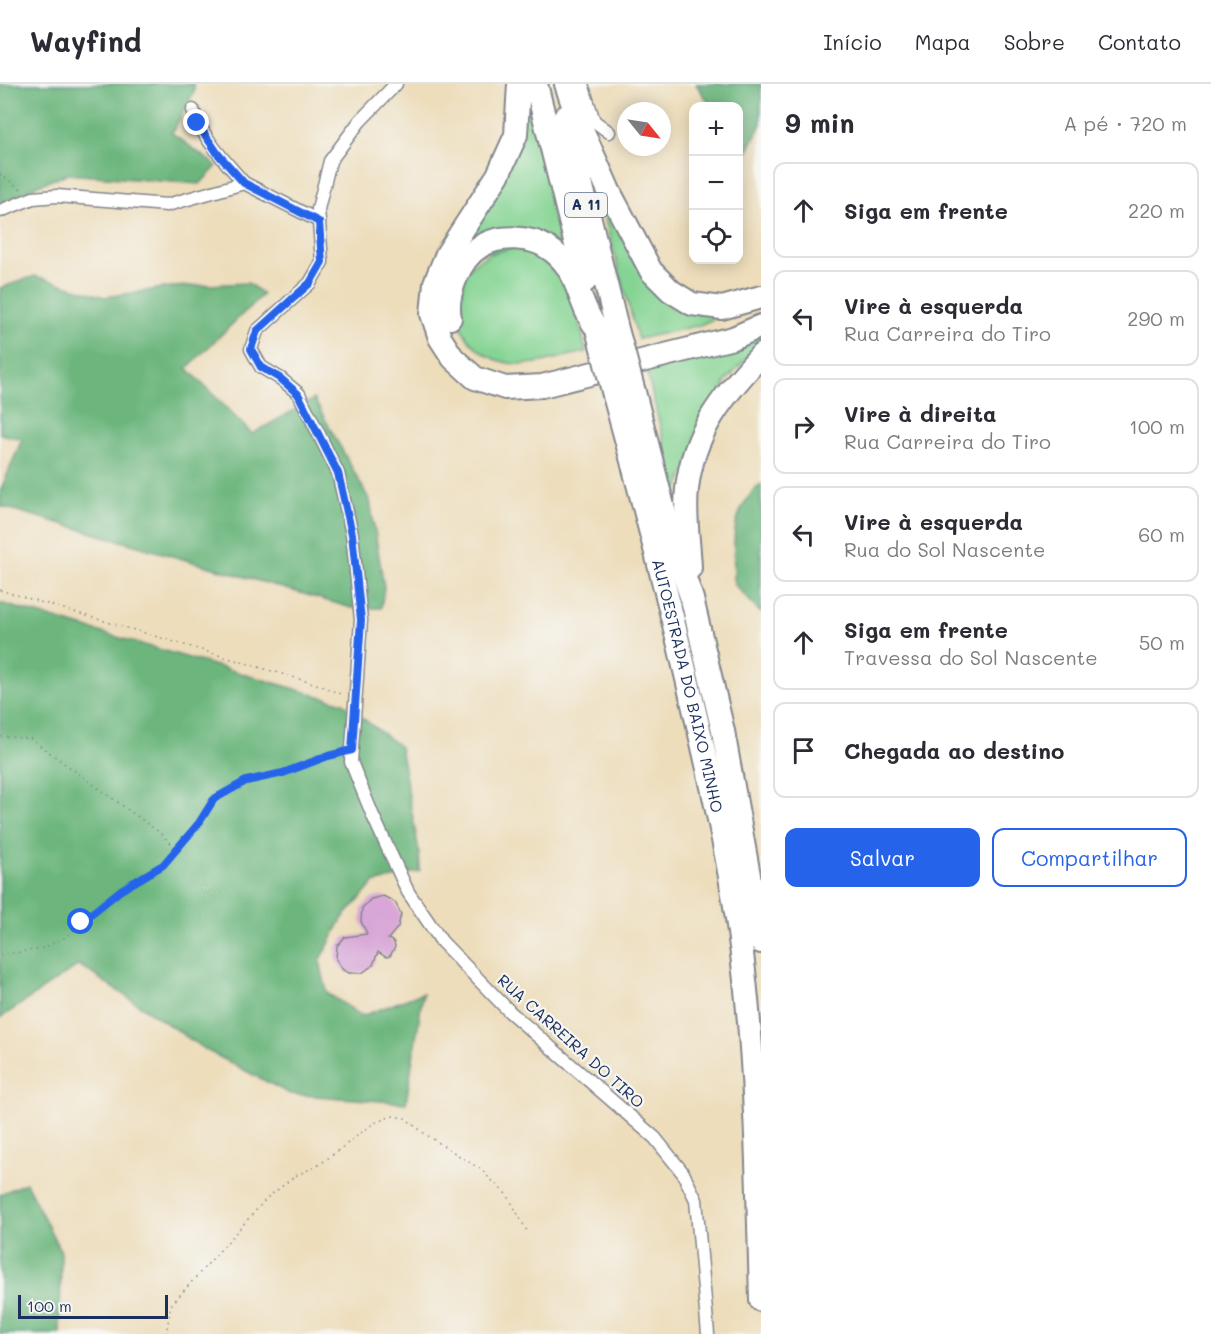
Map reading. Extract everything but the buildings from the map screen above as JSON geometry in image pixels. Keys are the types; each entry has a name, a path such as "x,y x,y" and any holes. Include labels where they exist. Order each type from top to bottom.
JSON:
{"highway":[{"path":"519,84 516,135 498,176 447,254 435,283 432,314 440,338 453,358 475,378 505,388 542,386 733,338 761,326"},
{"name":"AUTOESTRADA DO BAIXO MINHO","path":"536,84 624,393 692,599 728,753 761,942"},
{"name":"AUTOESTRADA DO BAIXO MINHO","path":"557,84 606,327"},
{"path":"566,84 579,123 609,191 651,271 670,291 692,304 722,308 761,297"},
{"path":"606,327 588,317 576,282 566,263 547,247 526,238 504,239 481,246 463,264 450,290 448,311 453,331 463,348 482,364 509,373 540,371 729,324 756,314 761,308"},
{"path":"692,599 687,490 695,450 722,399 761,355"},
{"name":"AUTOESTRADA DO BAIXO MINHO","path":"624,393 663,576 711,781 742,953 756,1138 761,1300"}],"street":[{"name":"RUA CARREIRA DO TIRO","path":"396,84 360,122 330,161 318,209 322,262 310,283 257,331 251,349 261,367 281,379 298,394 338,473 352,534 361,620 351,762 404,883 442,942 510,1012 655,1138 683,1173 696,1200 708,1334"},
{"path":"582,84 594,121 609,132"},
{"path":"193,110 197,123 214,148 244,183 319,222"},
{"path":"0,211 33,198 57,196 167,205 244,183"}],"path":[{"path":"0,174 33,198"},
{"path":"0,590 319,685 355,699"},
{"path":"0,736 32,740 160,833 177,849"},
{"path":"0,954 41,949 66,937 121,890 163,865 199,823 214,799 246,781 283,773 328,756 352,750"},
{"path":"166,1334 171,1305 267,1198 295,1176 319,1165 374,1123 392,1116 405,1118 425,1134 480,1168 508,1196 528,1233"}],"green space":[{"path":"0,84 194,84 194,92 172,133 217,166 200,184 67,174 38,185 0,204"},
{"path":"696,84 761,84 761,124 743,164 743,102 708,102"},
{"path":"528,106 566,251 556,242 455,257"},
{"path":"590,167 636,263 720,316 700,325 638,339"},
{"path":"517,247 534,250 552,261 573,291 586,352 535,363 514,364 488,356 468,339 460,323 458,312 465,274 481,259 495,252"},
{"path":"35,276 105,297 171,287 248,283 263,294 187,368 252,434 314,399 370,501 384,587 381,608 352,608 0,506 0,492 22,439 0,434 0,288"},
{"path":"761,333 761,342 726,381 676,492 646,368"},
{"path":"761,484 761,613 734,584 734,542 738,517 743,506"},
{"path":"0,603 343,703 400,747 419,851 420,871 374,883 342,919 320,961 327,993 362,1016 423,993 406,1103 290,1094 208,1051 79,965 0,1018"},
{"path":"26,1183 61,1252 60,1334 0,1334 0,1194"}],"route":[{"path":"81,922 121,890 163,865 186,840 214,799 246,781 283,773 328,756 352,750 361,620 352,534 338,473 298,394 281,379 261,367 251,349 257,331 310,283 322,262 319,222 244,183 218,154 197,123"}]}
